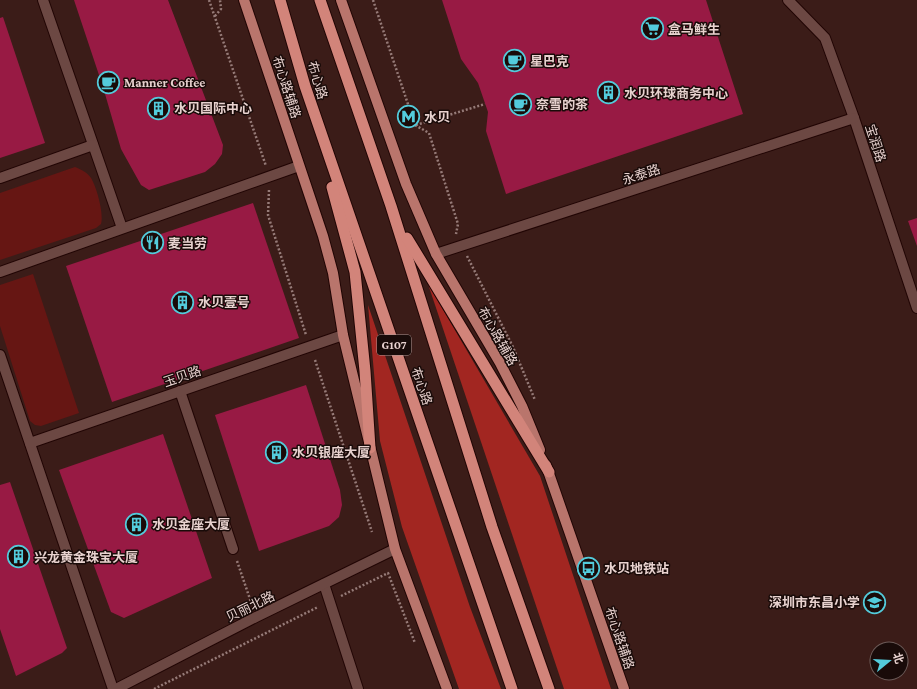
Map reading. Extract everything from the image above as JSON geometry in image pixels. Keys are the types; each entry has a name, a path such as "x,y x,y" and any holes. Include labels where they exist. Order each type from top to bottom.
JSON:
{"highway":[{"name":"布心路","path":"280,0 305,86 512,689"},
{"name":"布心路","path":"320,0 391,206 492,527 549,689"},
{"path":"305,86 355,272 365,371 370,448"},
{"path":"391,206 414,251 467,334 549,472"}],"main road":[{"name":"布心路辅路","path":"244,0 327,251 344,335 370,448 396,549 447,689"},
{"name":"布心路辅路","path":"341,0 406,184 436,254 500,363 522,406 549,472 624,689"}],"street":[{"path":"43,0 122,228"},
{"name":"宝润路","path":"788,0 825,38 854,118 917,308"},
{"name":"永泰路","path":"436,254 854,118"},
{"path":"0,178 93,145"},
{"path":"0,272 299,166"},
{"name":"玉贝路","path":"30,443 180,390 344,335"},
{"path":"0,355 115,689"},
{"path":"180,390 233,549"},
{"name":"贝丽北路","path":"115,689 256,617 396,549"},
{"path":"324,584 358,689"}],"path":[{"path":"209,0 270,176 268,215 308,340"},
{"path":"215,16 221,10 220,0"},
{"path":"373,0 415,125 429,133 458,224 456,236"},
{"path":"415,125 485,104"},
{"path":"315,360 372,532"},
{"path":"233,549 256,617"},
{"path":"154,689 330,601 388,574 416,646"}],"shaded area":[{"path":"75,167 86,173 93,182 98,194 101,208 101,224 96,228 0,260 0,193"},
{"path":"33,274 79,413 41,426 35,425 30,421 0,326 0,285"},
{"path":"428,284 540,476 611,689 564,689"},
{"path":"368,305 470,607 501,689 459,689 402,527 380,441"}],"building":[{"name":"水贝国际中心","path":"74,0 168,0 223,145 222,154 215,164 205,172 149,190 141,185 121,149 103,87"},
{"name":"水贝环球商务中心","path":"442,0 706,0 743,114 506,194 486,131 488,112 478,83 461,59"},
{"path":"3,17 45,143 0,158 0,18"},
{"name":"水贝壹号","path":"253,203 299,338 112,402 66,266"},
{"path":"917,218 917,246 908,221"},
{"name":"水贝银座大厦","path":"306,385 340,490 342,505 339,517 329,526 259,551 215,415"},
{"name":"水贝金座大厦","path":"163,434 212,578 124,618 111,612 59,470"},
{"name":"兴龙黄金珠宝大厦","path":"10,482 67,648 62,653 16,676 0,629 0,485"}],"place":[{"name":"盒马鲜生","path":"653,29"},
{"name":"星巴克","path":"514,61"},
{"name":"Manner Coffee","path":"109,82"},
{"name":"水贝环球商务中心","path":"609,93"},
{"name":"奈雪的茶","path":"520,104"},
{"name":"水贝国际中心","path":"159,108"},
{"name":"水贝","path":"409,117"},
{"name":"麦当劳","path":"152,243"},
{"name":"水贝壹号","path":"183,302"},
{"name":"水贝银座大厦","path":"277,452"},
{"name":"水贝金座大厦","path":"136,524"},
{"name":"兴龙黄金珠宝大厦","path":"18,557"},
{"name":"水贝地铁站","path":"588,568"},
{"name":"深圳市东昌小学","path":"875,602"}]}
